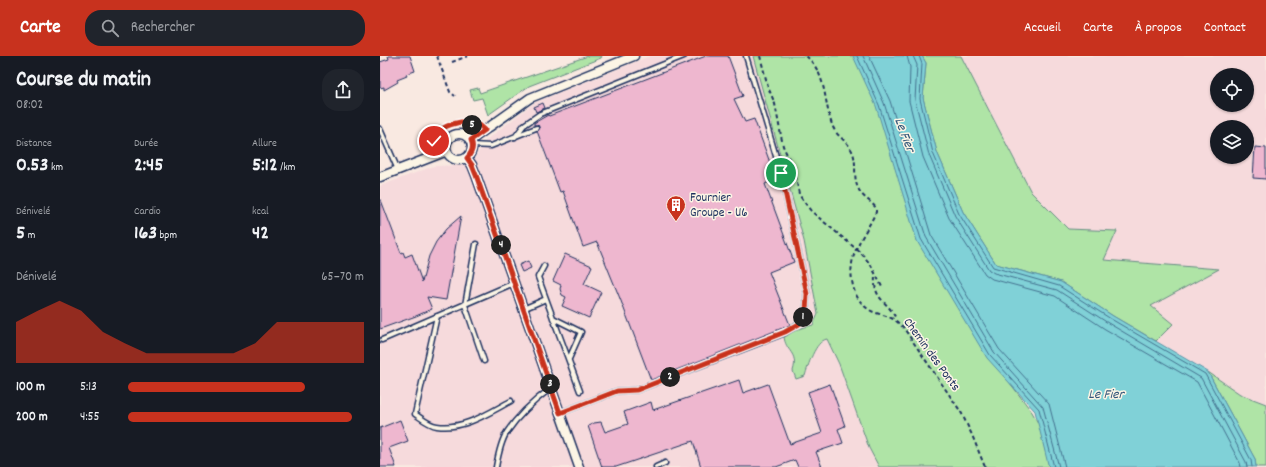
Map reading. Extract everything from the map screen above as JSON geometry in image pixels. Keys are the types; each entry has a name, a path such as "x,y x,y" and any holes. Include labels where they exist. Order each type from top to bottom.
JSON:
{"street":[{"path":"471,143 485,130 530,98 616,59 634,56"},
{"path":"455,134 463,134 471,143 472,151 467,158 461,160 450,156 447,151 446,146 448,140 455,134"},
{"path":"380,178 447,151"},
{"path":"467,158 476,175 579,467"}],"lane":[{"path":"515,137 524,125 540,114 684,56"},
{"path":"560,413 617,391 637,390 785,332 799,324 806,311 807,294 781,173 746,56"},
{"path":"471,143 491,146 536,128"},
{"path":"380,129 398,170"},
{"path":"476,244 465,305 484,361"},
{"path":"544,266 538,277 580,391"},
{"path":"382,340 514,283"},
{"path":"524,309 546,300"},
{"path":"437,316 415,414 435,426 460,425 483,416 511,401"},
{"path":"553,317 581,332 569,359"},
{"path":"496,467 506,433 533,402 552,388"},
{"path":"656,467 666,463"}],"path":[{"path":"437,56 450,92 455,96"},
{"path":"452,62 468,56"},
{"path":"760,56 768,87 775,104 783,146 795,172 802,199 811,211 856,249 871,265 883,289"},
{"name":"Chemin des Ponts","path":"806,56 816,66 819,72 825,90 834,129 853,151 856,182 859,191 876,208 873,219 853,256 851,272 856,296 867,308 875,313 896,320 903,327 961,412 972,434 985,467"},
{"path":"426,159 424,151 430,146 437,133 444,127 461,122 471,125 477,123 485,130"},
{"path":"876,276 875,286 880,299 891,310 896,320"}],"shaded area":[{"path":"650,56 753,56 804,241 818,314 813,325 801,328 784,342 794,357 795,365 805,376 814,352 824,339 827,339 839,364 869,448 879,467 380,467 380,186 434,166 470,165 486,140 534,103"},
{"path":"961,56 1266,56 1266,404 1240,394 1208,372 1156,341 1172,324 1150,306 1218,269 1104,260 1117,231 1068,229 1031,192"}],"green space":[{"path":"588,56 602,56 601,58 529,86 488,115 482,98 473,100 470,90 478,88 480,93"},
{"path":"753,56 857,56 1010,383 1032,412 1062,467 879,467 869,448 839,364 827,339 819,344 816,349 810,360 805,376 796,379 793,371 793,356 787,346 784,336 801,328 813,325 818,314 804,241"},
{"path":"922,56 961,56 1031,192 1068,229 1117,231 1104,260 1219,269 1151,306 1173,324 1156,341 1113,316 1061,282 996,264 963,212 937,152 923,98 926,63"},
{"path":"1208,372 1240,394 1266,404 1266,467 1256,467 1255,459"}],"water":[{"name":"Le Fier","path":"853,56 922,56 926,63 923,98 937,152 963,212 996,264 1061,282 1113,316 1208,372 1255,459 1256,467 1051,467 1048,464 1035,411 987,358 917,241 876,106"}],"building":[{"path":"388,56 410,56 415,71 406,74 407,76 397,80 398,82 384,90 384,87 380,88 380,62 389,59"},
{"name":"Fournier Groupe - U6","path":"706,56 728,56 743,96 734,99 745,122 754,119 776,179 765,184 794,262 769,272 790,325 651,380 597,242 583,247 563,191 560,192 537,131 539,130 539,127 538,125 534,125 534,123 548,115 549,116"},
{"path":"543,103 545,108 536,112 534,107"},
{"path":"1255,147 1266,148 1266,179 1253,178"},
{"path":"380,200 401,253 403,252 405,257 412,254 422,282 429,256 436,242 446,229 461,216 446,300 427,297 432,309 380,329"},
{"path":"565,254 592,266 584,284 601,292 589,318 562,306 566,297 562,295 560,289 561,285 553,281"},
{"path":"528,261 531,268 522,272 519,265"},
{"path":"739,380 743,393 768,384 790,444 822,433 808,392 830,384 845,426 838,429 843,443 816,452 822,467 798,467 795,460 776,467 701,467 693,441 616,467 602,467 588,426 601,422 605,432 628,424 624,412 651,402 653,410"},
{"path":"400,420 408,441 389,448 396,467 380,467 380,428"}],"place":[{"name":"Fournier Groupe - U6","path":"676,222"}],"route":[{"path":"434,141 437,133 444,127 461,122 471,125 477,123 485,130 471,140 472,151 467,158 476,175 560,413 617,391 637,390 785,332 799,324 806,311 807,294 781,173"}]}
